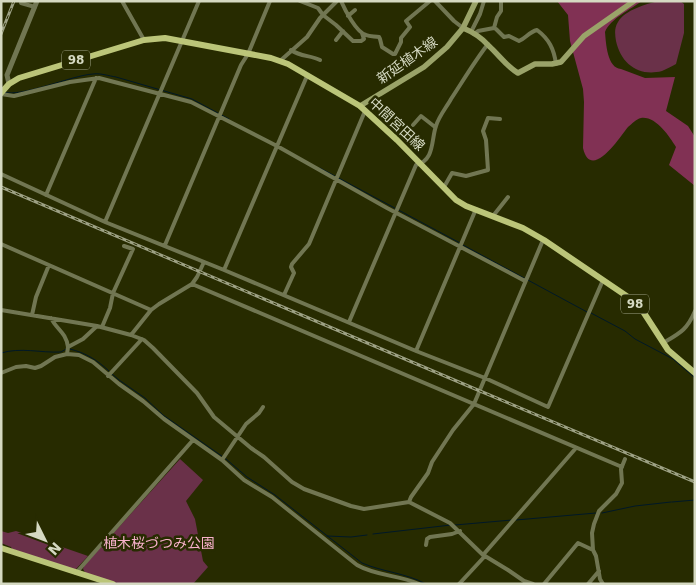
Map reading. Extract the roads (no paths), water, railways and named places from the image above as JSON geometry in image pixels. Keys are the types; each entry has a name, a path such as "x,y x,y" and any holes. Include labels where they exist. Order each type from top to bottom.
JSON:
{"main road":[{"name":"新延植木線","path":"362,108 424,67 447,47 463,28 476,1"},
{"path":"463,28 488,44 510,68 518,73 535,64 556,64 561,62 584,36 634,1"},
{"name":"中間宮田線","path":"3,89 19,78 144,40 165,38 182,40 288,64 362,108 398,140 456,200 466,206 523,228 628,297 650,322 663,343 695,373"},
{"path":"1,548 112,584"}],"street":[{"path":"122,1 144,40"},
{"path":"105,222 200,1"},
{"path":"165,245 270,1"},
{"path":"280,61 310,33 323,15 339,1 362,33 364,39 361,42 355,42 323,15 318,8 300,1"},
{"path":"362,33 368,36 379,37 382,48 395,54 401,38 410,27 406,21 430,1"},
{"path":"472,33 484,1"},
{"path":"494,28 501,11 501,1"},
{"path":"438,2 454,21 463,28"},
{"path":"21,3 36,4 3,89 14,96 70,82 96,78 191,102 277,146 525,281"},
{"path":"348,16 355,10"},
{"path":"472,33 494,28 504,36 509,36 519,41 537,30 554,50 556,64"},
{"path":"336,40 343,31"},
{"path":"349,322 416,165 421,164 428,158 431,152 435,127 439,119 488,44"},
{"path":"291,50 299,55 314,57 320,60"},
{"path":"224,270 307,76"},
{"path":"46,194 96,78"},
{"path":"284,295 294,272 291,267 292,264 309,244 336,179 362,108"},
{"path":"413,125 421,116 435,127"},
{"path":"444,187 452,173 466,176 488,170 486,140 483,131 488,118 500,119"},
{"path":"1,174 105,222 165,245 484,378 548,407 602,280"},
{"path":"493,216 508,197"},
{"path":"416,351 476,209"},
{"path":"409,502 453,430 474,404 543,240"},
{"path":"1,244 152,310"},
{"path":"68,347 84,339 100,327 110,308 113,293 133,249 124,246"},
{"path":"130,335 159,304 192,284 204,262"},
{"path":"32,315 36,297 49,265"},
{"path":"192,284 622,467"},
{"path":"1,310 100,327 142,340 153,348 197,394 214,417 292,482 318,495 364,509 409,502 450,523 484,555 524,581 533,584"},
{"path":"663,343 685,329 695,311"},
{"path":"51,318 67,340 67,354"},
{"path":"108,376 142,340"},
{"path":"1,373 16,367 26,366 34,368 41,366 55,357 67,354 86,358 143,400 164,420 222,460 244,480 272,497 357,565 364,569 419,584"},
{"path":"222,460 236,436 264,407"},
{"path":"76,573 193,440"},
{"path":"459,584 576,448"},
{"path":"603,584 593,550 592,533 599,511 616,494 622,483 622,467 625,459"},
{"path":"426,545 430,537 460,531"},
{"path":"544,584 578,543 593,550"},
{"path":"588,584 599,571"}],"waterway":[{"path":"4,92 22,92 84,75 102,74 192,99 229,119"},
{"path":"320,168 460,243"},
{"path":"463,245 587,312"},
{"path":"591,313 673,359 695,378"},
{"path":"1,353 23,350 61,352 66,349"},
{"path":"70,349 91,357 109,371"},
{"path":"112,374 145,398 163,415 226,459 247,477 275,495 362,563 411,577 426,584"},
{"path":"672,502 695,500"},
{"path":"602,513 635,506 671,502"},
{"path":"516,520 596,513"},
{"path":"455,525 512,520"},
{"path":"373,534 451,525"},
{"path":"327,536 351,537 367,535"}],"railway":[{"path":"1,34 14,1"},
{"path":"1,187 695,482"}],"park label":[{"name":"植木桜づつみ公園","path":"159,543"}]}
